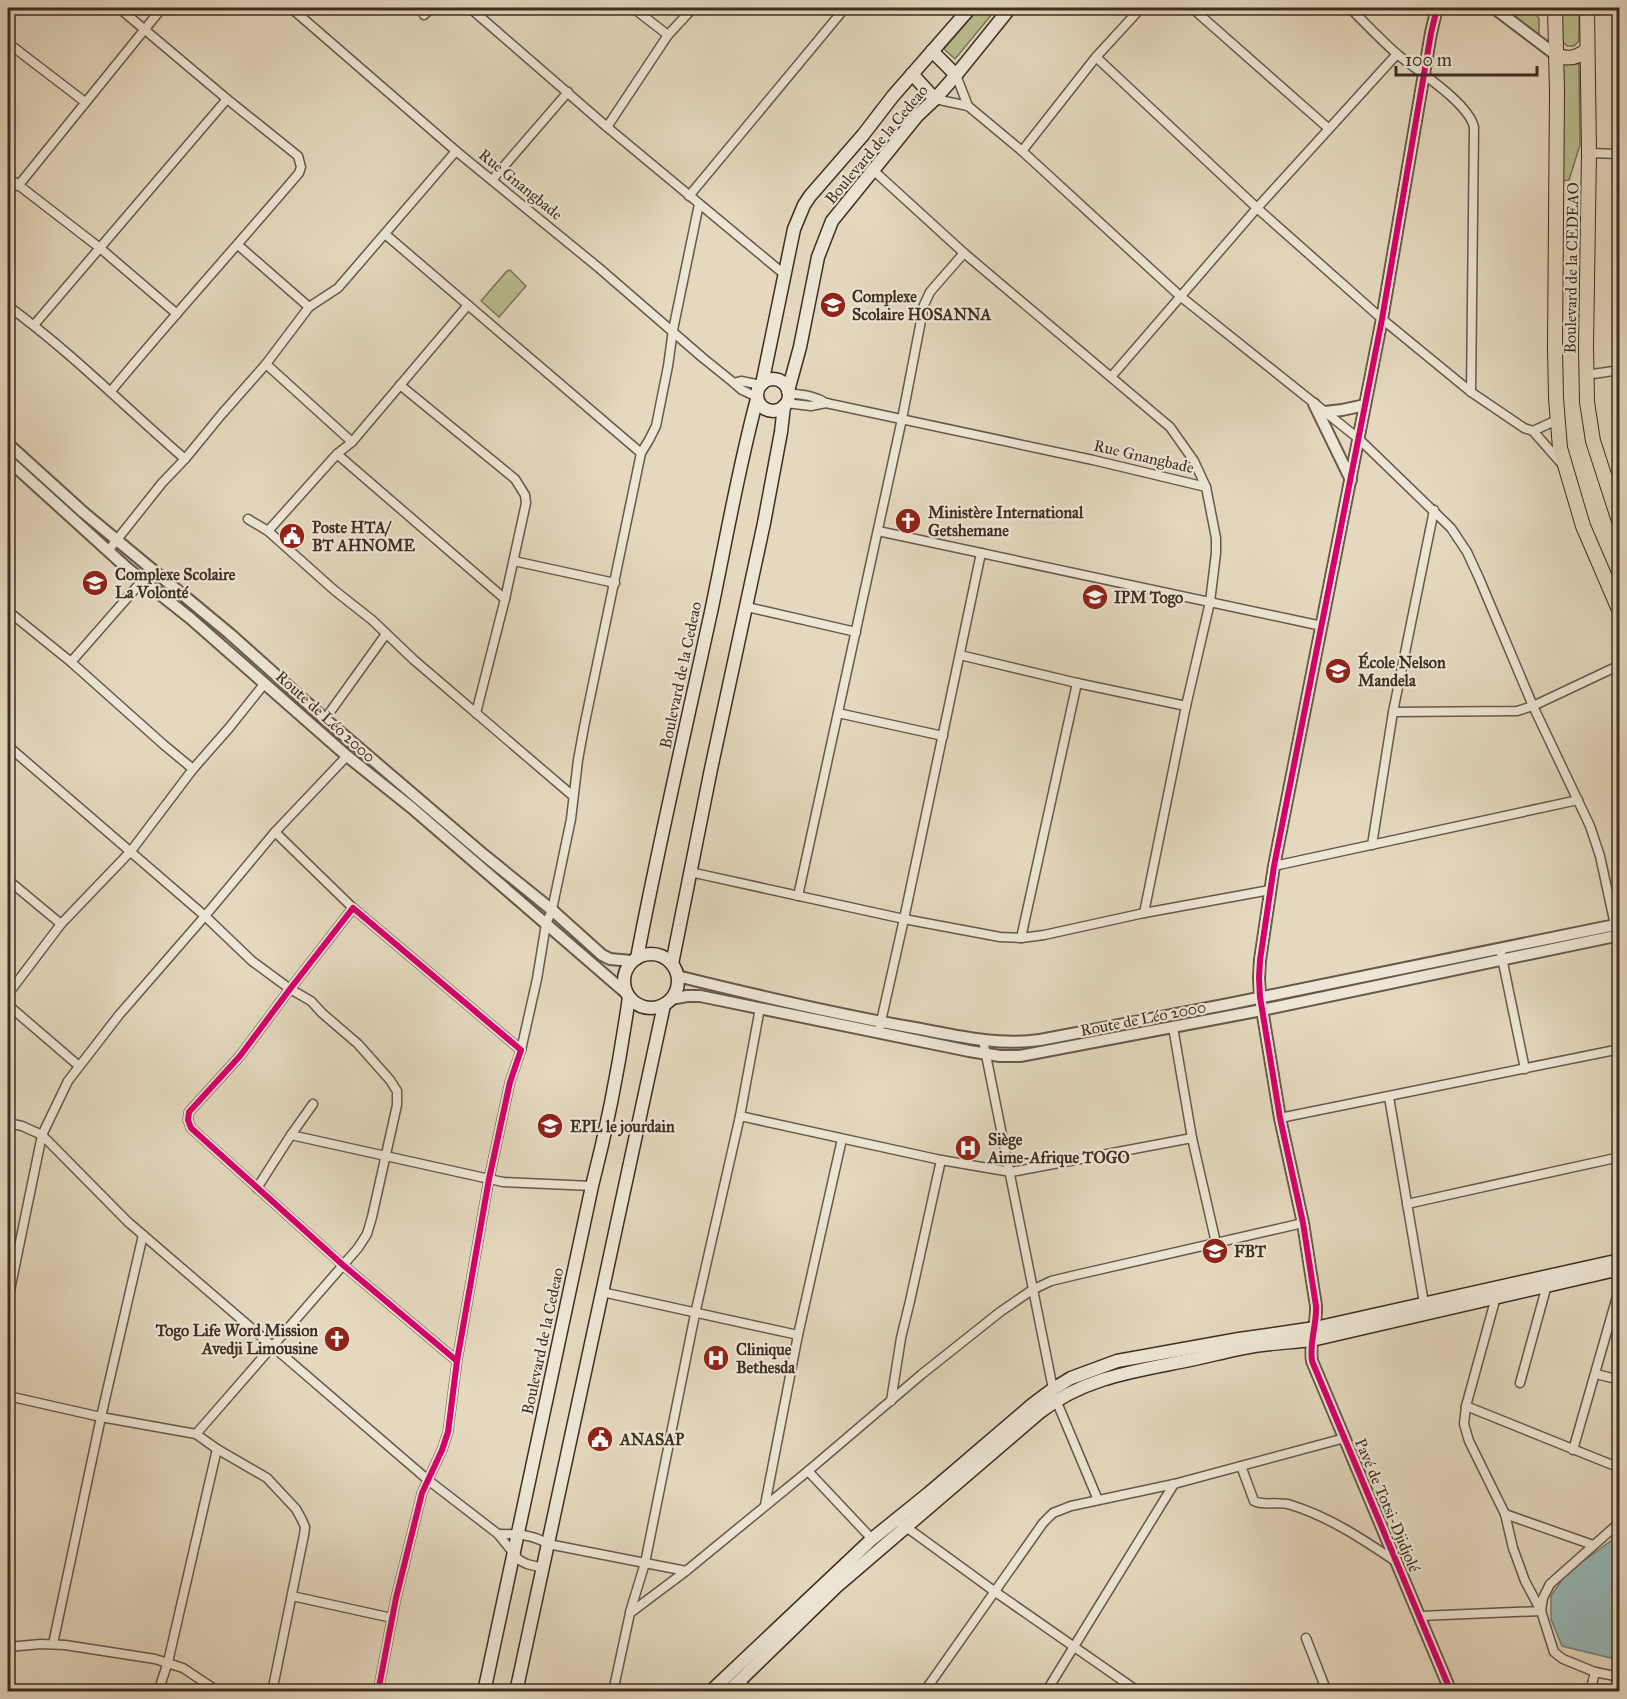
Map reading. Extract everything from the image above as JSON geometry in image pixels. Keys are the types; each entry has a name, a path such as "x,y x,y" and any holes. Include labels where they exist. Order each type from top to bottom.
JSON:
{"main road":[{"name":"Boulevard de la Cedeao","path":"635,960 794,229 804,205 821,182 970,8"},
{"name":"Boulevard de la Cedeao","path":"674,970 708,779 747,607 787,398 818,257 832,221 917,116 956,75 1010,8"},
{"path":"1555,8 1555,347 1560,448 1582,526 1620,612"},
{"name":"Boulevard de la CEDEAO","path":"1587,8 1589,153 1587,402 1593,441 1620,524"},
{"path":"1556,55 1573,58 1587,50"},
{"path":"932,51 956,75"},
{"path":"912,74 935,99"},
{"path":"777,380 786,386 787,398 780,410 768,411 759,404 759,391 766,381 777,380"},
{"path":"646,955 656,955 664,958 674,970 678,984 676,992 668,1002 657,1008 641,1007 627,995 624,976 627,968 635,960 646,955"},
{"name":"Boulevard de la Cedeao","path":"484,1692 604,1138 617,1074 627,995"},
{"path":"516,1692 602,1292 668,1002"},
{"path":"1313,1334 1424,1303 1620,1260"},
{"path":"710,1692 872,1539 1054,1394 1074,1390 1114,1375 1496,1297 1620,1269"},
{"path":"728,1692 836,1587 1054,1394"}],"street":[{"path":"111,391 238,245 299,173 301,167 298,156 119,8"},
{"path":"18,186 162,8"},
{"name":"Rue Gnangbade","path":"291,8 456,151 673,330 703,358 734,383 741,381 759,391"},
{"path":"424,15 431,8"},
{"path":"470,8 607,127 784,274"},
{"path":"633,8 668,35"},
{"path":"607,127 668,35 693,8"},
{"path":"689,195 845,8"},
{"path":"1022,151 1096,57 1141,8"},
{"path":"1192,8 1328,128"},
{"path":"1350,8 1397,54 1425,74 1467,111 1474,127 1471,392"},
{"name":"Pavé de Totsi-Djidjolé","path":"1437,8 1382,319 1274,866 1259,978 1260,997 1280,1118 1303,1223 1316,1306 1310,1350 1312,1361 1451,1692"},
{"path":"1494,8 1556,55"},
{"path":"8,43 85,102"},
{"path":"1111,376 1328,128 1397,54"},
{"path":"1096,57 1257,208 1382,319 1471,392 1524,428 1533,431 1564,466"},
{"path":"956,75 968,106"},
{"path":"492,180 568,92"},
{"path":"34,325 227,99"},
{"path":"935,99 968,106 1022,151 1180,296 1359,440 1451,528 1467,552 1533,706 1590,826 1618,928"},
{"path":"108,551 162,483 266,364 309,307 338,288 456,151"},
{"path":"1589,153 1620,154"},
{"path":"873,170 964,252 1170,427 1194,462 1206,487"},
{"path":"8,177 100,248 177,314"},
{"path":"378,1692 392,1618 422,1493 448,1432 457,1361 489,1179 510,1082 521,1050 537,979 546,924 552,910 570,819 584,726 641,453 656,426 699,204"},
{"path":"385,234 641,453"},
{"path":"238,245 309,307"},
{"path":"798,896 902,419 926,298 964,252"},
{"path":"267,531 336,454 352,442 468,305"},
{"path":"8,306 34,325 111,391 185,459"},
{"path":"266,364 352,442"},
{"path":"1586,375 1620,370"},
{"path":"400,385 519,484 525,495 526,503 514,561 476,712"},
{"name":"Rue Gnangbade","path":"787,398 811,406 826,403 902,419 1206,487 1216,538 1210,602 1186,706 1144,913"},
{"path":"1314,404 1351,480"},
{"path":"1325,412 1365,405"},
{"path":"1533,431 1557,420"},
{"name":"Route de Léo 2000","path":"8,444 83,512 230,634 325,719 552,910 602,955 610,959 635,960"},
{"path":"336,454 505,599"},
{"name":"Route de Léo 2000","path":"8,460 108,551 190,618 347,756 412,808 627,995"},
{"path":"1372,844 1393,712 1434,510"},
{"path":"248,519 267,531 372,620 573,796"},
{"path":"878,531 1322,626"},
{"path":"879,1027 981,553"},
{"path":"514,561 615,583"},
{"path":"71,662 142,580"},
{"path":"747,607 856,632"},
{"path":"8,610 193,769"},
{"path":"325,719 386,634"},
{"path":"960,655 1186,706"},
{"path":"1393,712 1517,711 1533,706 1620,665"},
{"path":"8,994 61,924 131,851 193,769 265,683"},
{"path":"1021,938 1077,683"},
{"path":"838,713 943,736"},
{"path":"8,746 205,916 252,961 290,989 311,1001 358,1044 397,1091 397,1105 367,1234 358,1248 274,1347 196,1434"},
{"path":"8,1300 42,1135 68,1081 119,1015 275,832 347,756"},
{"path":"1274,866 1578,800"},
{"path":"275,832 353,908 521,1050"},
{"path":"690,872 904,919 1000,937 1021,938 1270,890"},
{"path":"8,880 61,924"},
{"path":"353,908 240,1056 189,1112 188,1120 191,1128 257,1188 343,1265 457,1361"},
{"name":"Route de Léo 2000","path":"674,970 751,994 986,1054 1020,1056 1262,1010 1618,928"},
{"path":"1502,953 1525,1069"},
{"name":"Route de Léo 2000","path":"668,1002 687,996 700,996 879,1027 1019,1043 1502,953"},
{"path":"8,1005 79,1066"},
{"path":"613,1692 630,1613 645,1563 695,1314 740,1116 760,1008"},
{"path":"1173,1027 1192,1137 1216,1243"},
{"path":"983,1040 1054,1394 1098,1500"},
{"path":"1280,1118 1620,1049"},
{"path":"1389,1096 1424,1303"},
{"path":"257,1188 313,1104"},
{"path":"740,1116 941,1160 1011,1172 1192,1137"},
{"path":"8,1123 22,1126 42,1135 128,1222 428,1480 498,1534 519,1560 543,1568"},
{"path":"291,1136 517,1184 592,1186"},
{"path":"765,1506 798,1335 842,1139"},
{"path":"1407,1204 1620,1157"},
{"path":"891,1401 901,1338 941,1160"},
{"path":"630,1613 686,1571 891,1401 1032,1290 1051,1281 1303,1223"},
{"path":"53,1644 101,1417 143,1235"},
{"path":"1520,1383 1547,1286"},
{"path":"1573,1450 1620,1286"},
{"path":"602,1292 798,1335"},
{"path":"1496,1297 1466,1406 1464,1424 1469,1441 1504,1515 1525,1581 1541,1611 1554,1652 1563,1659 1595,1672 1620,1677"},
{"path":"1596,1374 1620,1380"},
{"path":"8,1396 101,1417 196,1434 267,1478 296,1509 303,1520 304,1535 272,1692"},
{"path":"1466,1406 1620,1468"},
{"path":"924,1692 1043,1523 1053,1513 1071,1506 1174,1484 1345,1438"},
{"path":"158,1692 168,1662 217,1449"},
{"path":"1241,1466 1254,1502 1289,1504 1320,1516 1351,1532 1398,1563"},
{"path":"808,1471 872,1539"},
{"path":"1046,1692 1174,1484"},
{"path":"1504,1515 1593,1545"},
{"path":"896,1519 994,1591 1139,1692"},
{"path":"1541,1611 1543,1598 1550,1584 1620,1522"},
{"path":"498,1534 518,1534 539,1538 548,1544 686,1571"},
{"path":"292,1596 392,1618"},
{"path":"1420,1616 1541,1611"},
{"path":"1306,1638 1327,1692"},
{"path":"8,1647 53,1644 155,1659 183,1668 219,1692"},
{"path":"1590,1692 1595,1672"},
{"path":"739,1681 751,1692"}],"green space":[{"path":"979,8 997,8 955,59 944,49"},
{"path":"1504,8 1527,8 1539,18 1539,37 1537,37"},
{"path":"1561,8 1579,8 1579,41 1574,46 1567,46 1562,41"},
{"path":"1561,64 1579,64 1580,145 1569,180 1562,181"},
{"path":"510,270 526,286 499,317 481,301"}],"water":[{"path":"1619,1533 1619,1660 1562,1646 1551,1619 1551,1596 1563,1578"}],"cycle path":[{"path":"1437,8 1382,319 1274,866 1259,978 1260,997 1280,1118 1303,1223 1316,1306 1312,1361 1451,1692"},
{"path":"378,1692 396,1598 422,1493 448,1432 457,1361 343,1265 191,1128 188,1120 189,1112 240,1056 353,908 521,1050 510,1082 489,1179 457,1361"}],"place":[{"name":"Complexe Scolaire HOSANNA","path":"833,305"},
{"name":"Ministère International Getshemane","path":"908,521"},
{"name":"Poste HTA/ BT AHNOME","path":"292,536"},
{"name":"Complexe Scolaire La Volonté","path":"95,583"},
{"name":"IPM Togo","path":"1095,597"},
{"name":"École Nelson Mandela","path":"1338,671"},
{"name":"EPL le jourdain","path":"550,1126"},
{"name":"Siège Aime-Afrique TOGO","path":"968,1148"},
{"name":"FBT","path":"1215,1251"},
{"name":"Togo Life Word Mission Avedji Limousine","path":"337,1339"},
{"name":"Clinique Bethesda","path":"716,1358"},
{"name":"ANASAP","path":"600,1439"}]}
